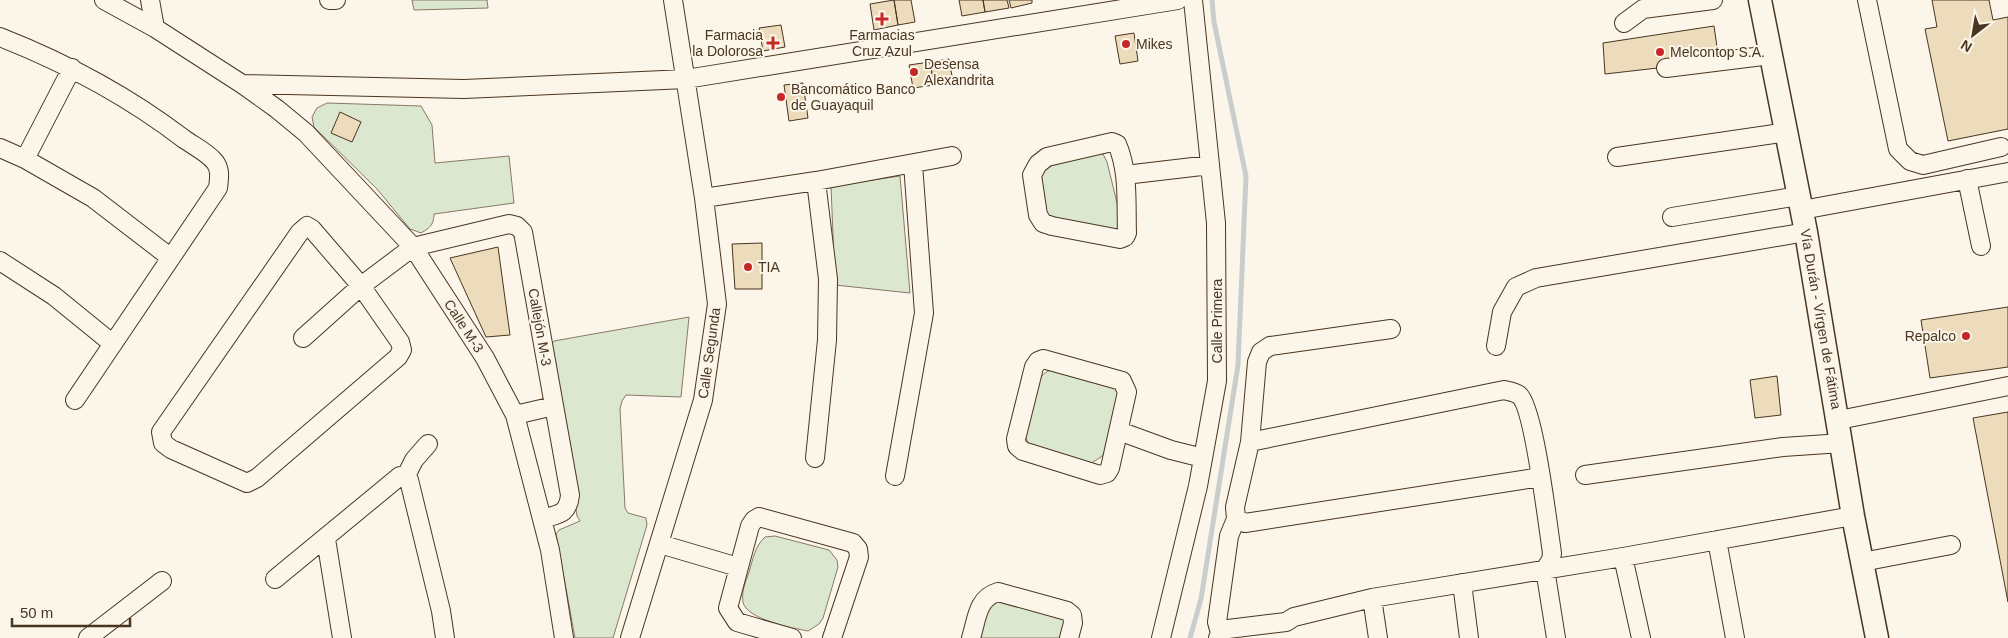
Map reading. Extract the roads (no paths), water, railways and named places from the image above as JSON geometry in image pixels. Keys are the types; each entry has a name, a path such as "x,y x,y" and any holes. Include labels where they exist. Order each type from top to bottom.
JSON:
{"main road":[{"name":"Vía Durán - Vírgen de Fátima","path":"1760,0 1801,203 1839,420 1853,516 1877,638"}],"street":[{"name":"Calle M-3","path":"104,0 155,28 277,109 306,133 413,247 485,358 515,416 550,550 564,638"},
{"path":"150,0 155,28"},
{"path":"329,0 336,0"},
{"name":"Calle Segunda","path":"630,638 703,400 717,304 704,198 673,0"},
{"path":"242,84 464,89 686,79 1178,0"},
{"name":"Calle Primera","path":"1161,638 1198,486 1217,381 1216,223 1193,0"},
{"path":"1624,23 1643,9 1713,0"},
{"path":"1867,0 1898,149 1910,161 1923,165 2002,147"},
{"path":"0,37 72,68 163,123 215,162 220,173 218,188 75,400"},
{"path":"1666,68 1771,55"},
{"path":"24,159 72,68"},
{"path":"1617,156 1787,132"},
{"path":"1112,142 1117,144 1121,152 1125,175 1127,233 1125,237 1120,239 1052,226 1043,222 1038,215 1032,175 1038,164 1047,157 1112,142"},
{"path":"0,148 24,159 93,198 171,258"},
{"path":"704,198 952,156"},
{"path":"894,476 924,313 913,164"},
{"path":"1125,175 1210,165"},
{"path":"1672,217 1801,203 2008,172"},
{"path":"1967,179 1981,246"},
{"path":"815,458 827,340 828,279 816,180"},
{"name":"Callejón M-3","path":"413,247 509,224 517,226 523,232 570,496 569,505 564,511 542,519"},
{"path":"307,226 312,229 361,286 400,342 402,350 398,357 256,478 247,483 238,480 171,449 163,443 161,432 300,232 307,226"},
{"path":"1496,346 1502,312 1516,287 1536,278 1806,232"},
{"path":"303,338 361,286 413,247"},
{"path":"0,261 54,296 113,344"},
{"path":"1392,329 1270,346 1261,352 1257,362 1250,442 1235,507 1236,519 1228,546 1217,622 1219,635 1228,629 1286,630 1294,617 1372,598 1623,557 1853,516"},
{"path":"1043,359 1122,381 1127,392 1120,431 1110,468 1107,473 1100,475 1024,452 1018,446 1016,440 1034,367 1038,361 1043,359"},
{"path":"1839,420 2008,386"},
{"path":"1250,442 1504,390 1518,394 1527,407 1541,477 1552,552 1546,569 1556,638"},
{"path":"515,416 554,406"},
{"path":"1120,431 1170,450 1203,458"},
{"path":"1585,475 1783,447 1842,443"},
{"path":"406,476 414,460 428,444"},
{"path":"275,579 326,539 400,476 406,476"},
{"path":"406,476 409,480 437,592 445,638"},
{"path":"1236,519 1245,523 1541,477"},
{"path":"792,638 737,622 730,614 728,608 750,526 759,517 853,543 858,549 859,557 832,638"},
{"path":"326,539 342,638"},
{"path":"1717,540 1735,638"},
{"path":"660,544 738,567"},
{"path":"1862,562 1951,545"},
{"path":"1623,557 1641,638"},
{"path":"88,638 162,581"},
{"path":"1462,582 1469,638"},
{"path":"971,638 982,602 989,595 998,592 1066,611 1072,615 1073,623 1070,638"},
{"path":"1372,598 1378,638"}],"waterway":[{"path":"1190,638 1201,599 1238,365 1246,176 1214,22 1212,0"}],"place":[{"name":"Farmacias Cruz Azul","path":"882,19"},
{"name":"Farmacia la Dolorosa","path":"773,43"},
{"name":"Mikes","path":"1126,44"},
{"name":"Melcontop S.A.","path":"1660,52"},
{"name":"Desensa Alexandrita","path":"914,72"},
{"name":"Bancomático Banco de Guayaquil","path":"781,97"},
{"name":"TIA","path":"748,267"},
{"name":"Repalco","path":"1966,336"}]}
